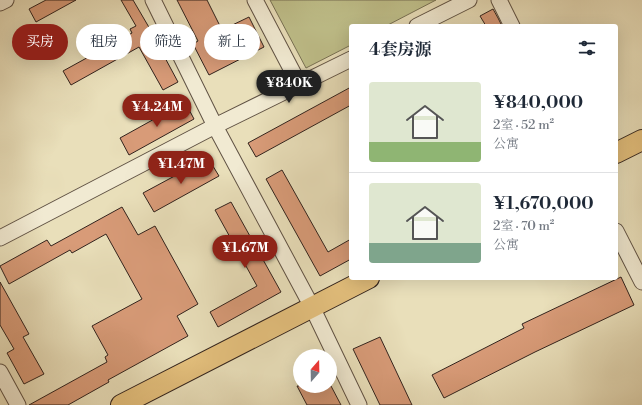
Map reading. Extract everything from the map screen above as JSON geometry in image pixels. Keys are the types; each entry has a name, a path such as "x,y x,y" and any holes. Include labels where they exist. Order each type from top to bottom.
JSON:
{"main road":[{"path":"618,152 642,140"},
{"path":"121,405 365,280"}],"street":[{"path":"0,3 6,0"},
{"path":"153,0 215,126 312,307 359,405"},
{"path":"255,0 299,84"},
{"path":"421,24 469,0"},
{"path":"499,0 511,24"},
{"path":"0,238 215,126 349,60"},
{"path":"618,235 642,282"},
{"path":"0,372 18,405"}],"green space":[{"path":"270,0 436,0 390,24 349,24 349,46 306,68"}],"building":[{"path":"46,0 76,0 36,22 29,9"},
{"path":"121,0 133,0 147,24 140,24 140,49 139,47 132,51 132,28 136,26"},
{"path":"177,0 207,0 219,24 204,24 204,60 238,60 209,75 196,50 196,42 198,41 196,37 196,24 189,24"},
{"path":"493,9 501,24 485,24 480,16"},
{"path":"249,17 252,24 234,24"},
{"path":"260,39 264,47 260,49"},
{"path":"83,60 116,60 71,85 63,71"},
{"path":"146,60 166,60 178,82 163,90"},
{"path":"349,88 349,106 256,157 248,143"},
{"path":"185,102 194,119 129,155 120,138"},
{"path":"208,158 219,176 154,212 143,193"},
{"path":"282,170 328,252 349,240 349,260 320,276 266,179"},
{"path":"231,202 281,292 218,327 210,312 257,286 215,210"},
{"path":"122,207 138,235 155,226 198,304 177,316 188,336 108,380 109,382 68,405 29,405 107,362 105,357 108,355 92,326 142,299 106,234 72,253 70,250 9,284 0,266 47,240 51,246"},
{"path":"621,277 634,305 535,352 444,398 432,375 524,328 522,324 615,280 618,280"},
{"path":"0,282 29,334 23,337 44,374 24,384 7,353 14,349 0,325"},
{"path":"380,337 412,405 380,405 353,349"},
{"path":"301,393 335,393 341,405 307,405"}]}
